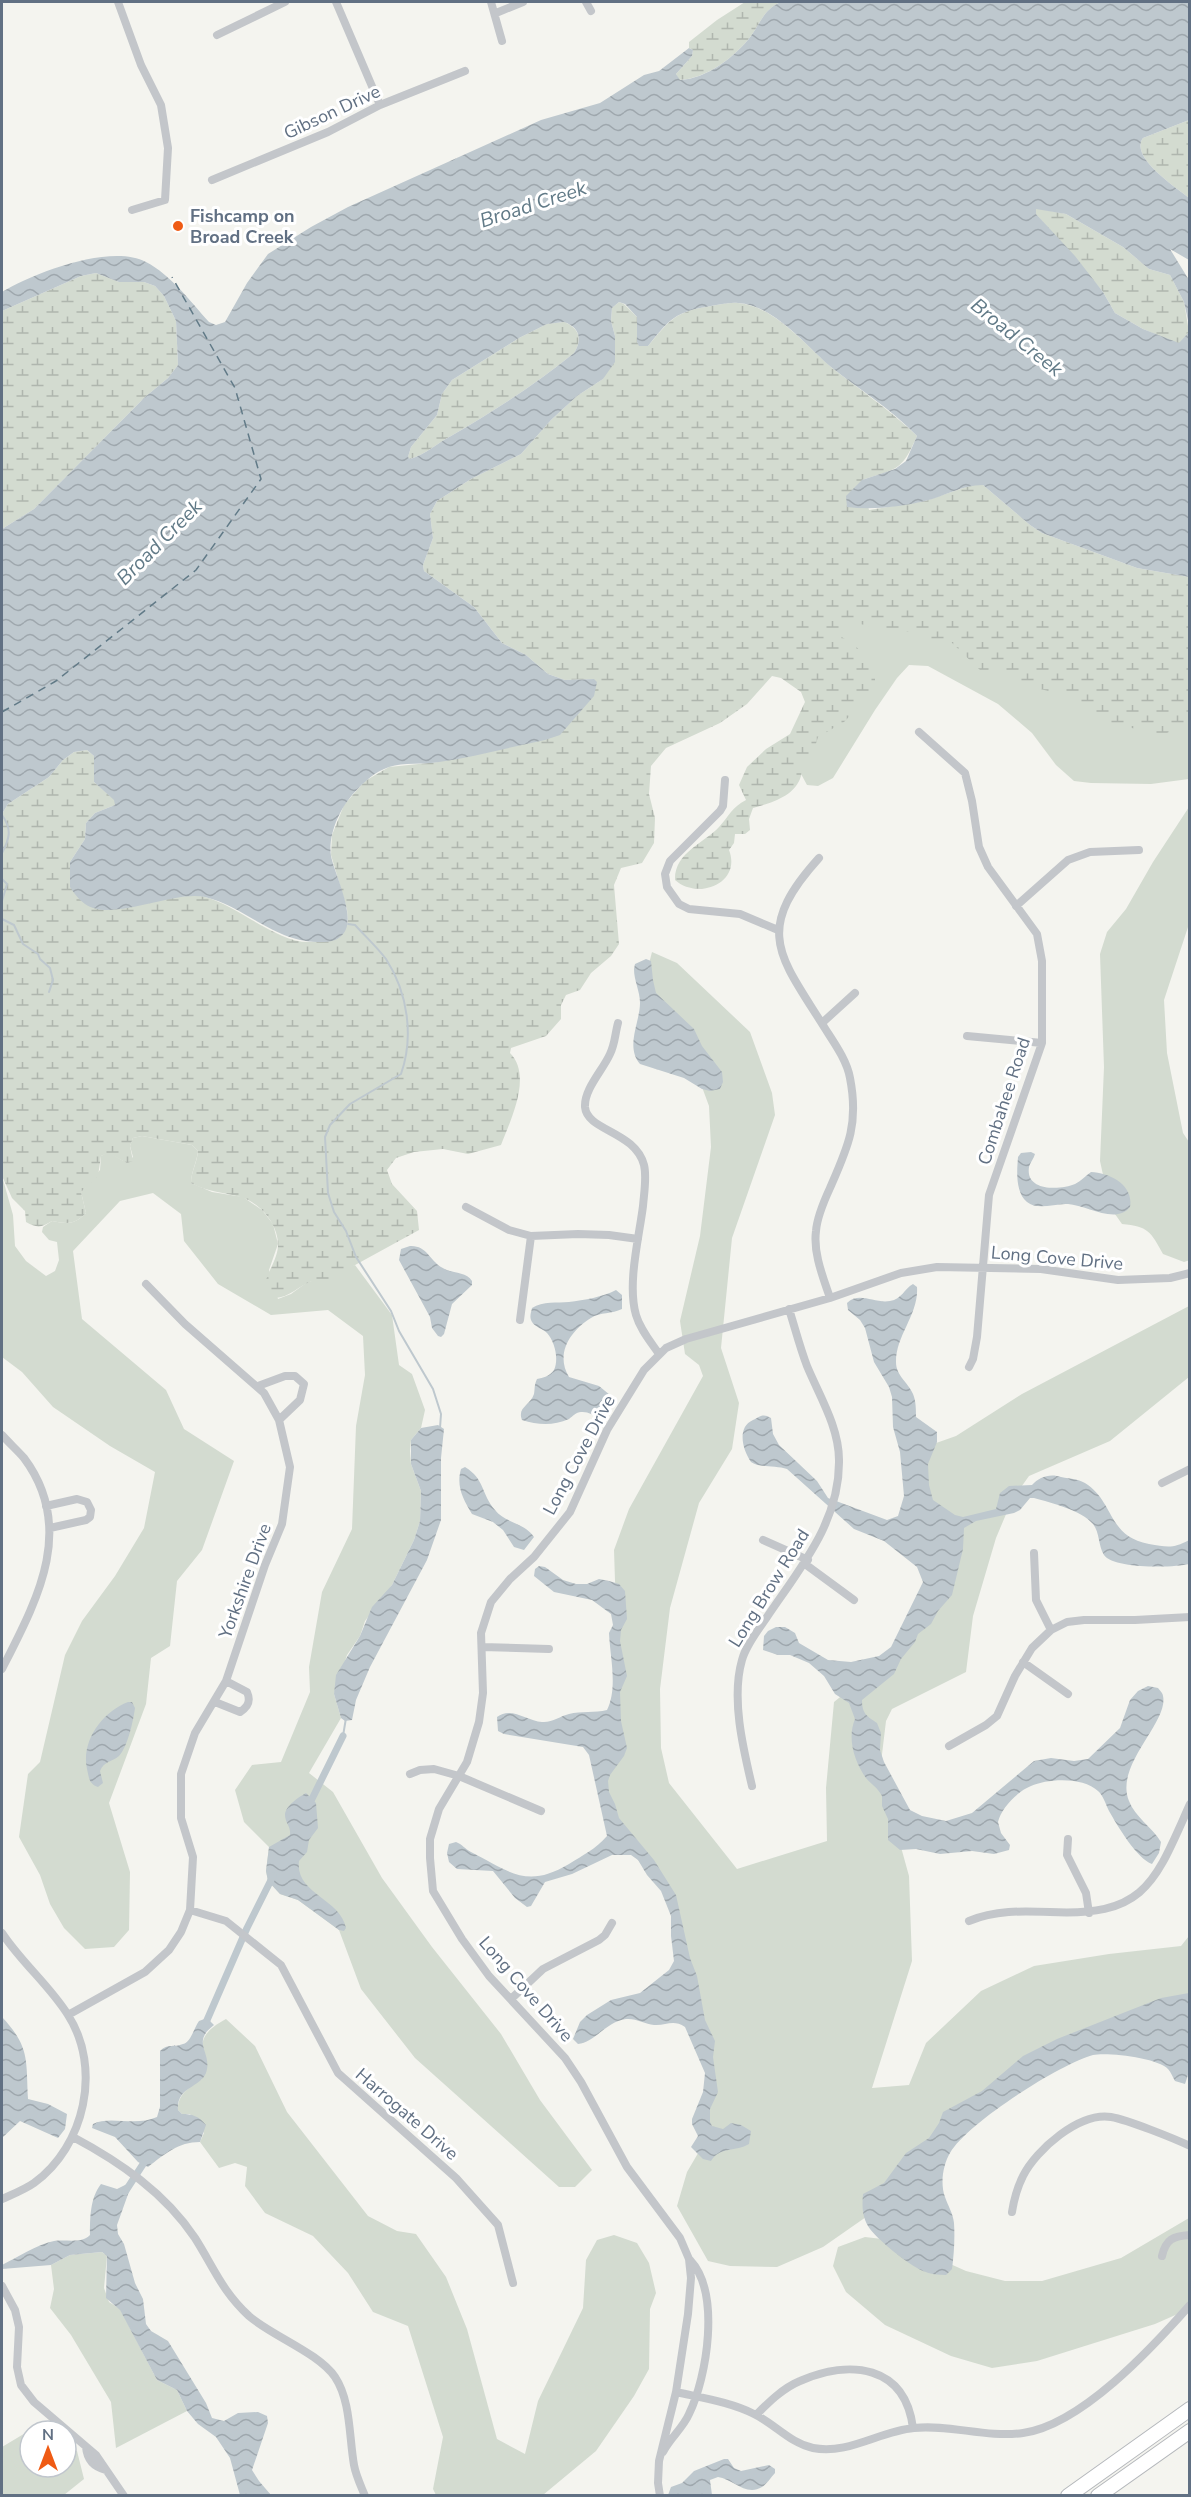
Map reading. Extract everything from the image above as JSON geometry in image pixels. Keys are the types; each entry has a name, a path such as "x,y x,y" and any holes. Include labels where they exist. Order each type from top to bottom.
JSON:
{"highway":[{"path":"1068,2496 1190,2409"},
{"path":"1098,2496 1190,2431"}],"street":[{"path":"118,2 141,65 161,105 168,148 165,200 132,210"},
{"path":"217,35 285,2"},
{"path":"336,2 380,105"},
{"path":"491,2 496,13 502,41"},
{"path":"496,13 523,2"},
{"path":"586,2 591,11"},
{"name":"Gibson Drive","path":"212,180 328,132 380,105 465,71"},
{"name":"Combahee Road","path":"919,732 965,773 979,847 988,867 1037,934 1039,943 1043,999 1042,1043 989,1195 977,1337 973,1359 969,1367"},
{"path":"725,780 723,806 670,861 665,874 667,887 679,904 689,909 740,914 778,930"},
{"path":"1017,906 1068,860 1090,852 1139,850"},
{"path":"819,858 789,896 778,930 781,948 789,968 838,1049 850,1076 854,1108 850,1141 824,1203 816,1231 817,1256 830,1298"},
{"path":"822,1023 855,993"},
{"path":"618,1023 611,1052 585,1098 585,1108 589,1119 625,1139 642,1158 645,1168 644,1194 633,1288 635,1313 639,1324 659,1354"},
{"path":"967,1036 1042,1043"},
{"path":"466,1206 509,1230 531,1236 609,1235 638,1239"},
{"path":"520,1320 531,1236"},
{"name":"Long Cove Drive","path":"659,2461 663,2450 686,2421 695,2397 707,2343 707,2306 703,2281 689,2259 680,2238 627,2167 581,2082 565,2058 489,1976 462,1939 433,1891 430,1875 430,1839 439,1809 467,1762 479,1722 483,1693 481,1633 491,1602 539,1551 570,1512 607,1430 632,1387 659,1354 686,1340 830,1298 901,1272 937,1267 1041,1269 1118,1280 1170,1278 1190,1273"},
{"name":"Yorkshire Drive","path":"68,2015 145,1972 158,1962 181,1932 190,1910 192,1857 181,1818 181,1774 195,1733 226,1681 265,1565 282,1524 290,1467 279,1420 258,1386 184,1324 146,1284"},
{"name":"Long Brow Road","path":"752,1786 743,1748 738,1696 742,1658 752,1639 807,1562 835,1503 839,1458 837,1436 806,1362 789,1310"},
{"path":"258,1386 285,1376 295,1376 304,1384 300,1400 279,1420"},
{"path":"2,1435 24,1459 46,1506 50,1528 48,1556 36,1601 2,1669"},
{"path":"1162,1483 1190,1469"},
{"path":"46,1506 77,1499 83,1500 90,1506 90,1517 80,1523 50,1528"},
{"path":"763,1540 807,1562 854,1600"},
{"path":"1034,1553 1036,1600 1051,1630"},
{"path":"949,1746 986,1725 996,1716 1023,1662 1032,1648 1051,1630 1067,1622 1084,1620 1190,1617"},
{"path":"482,1647 549,1649"},
{"path":"1023,1662 1068,1694"},
{"path":"215,1702 240,1712 246,1709 249,1702 248,1692 226,1681"},
{"path":"410,1774 428,1768 459,1776 541,1811"},
{"path":"969,1921 993,1913 1089,1913 1119,1906 1136,1896 1152,1880 1166,1859 1190,1804"},
{"path":"1068,1839 1067,1855 1086,1893 1089,1913"},
{"name":"Harrogate Drive","path":"190,1910 226,1921 282,1965 338,2073 456,2178 498,2225 513,2283"},
{"path":"511,1999 543,1969 599,1940 612,1923"},
{"path":"2,1933 68,2015 78,2037 85,2073 82,2111 73,2137 50,2168 34,2182 2,2199"},
{"path":"1012,2212 1018,2187 1032,2163 1070,2127 1090,2119 1113,2117 1190,2146"},
{"path":"73,2137 126,2168 176,2214 194,2238 226,2293 250,2317 324,2365 334,2376 341,2388 355,2469 365,2496"},
{"path":"1162,2256 1168,2240 1176,2236 1190,2235"},
{"name":"Long Cove Drive","path":"660,2495 659,2461 676,2392 691,2293 689,2259"},
{"path":"2,2286 15,2310 19,2327 17,2367 21,2385 34,2402 96,2455 124,2496"},
{"path":"676,2392 739,2407 756,2415 798,2443 824,2450 837,2449 913,2428 969,2433 1022,2433 1054,2424 1089,2400 1148,2353 1190,2305"},
{"path":"756,2415 773,2398 806,2379 821,2373 845,2370 877,2373 901,2390 908,2402 913,2428"}],"green space":[{"path":"745,2 781,2 767,12 737,52 719,66 699,76 679,80 676,74 692,56 693,50 689,48 689,42"},
{"path":"1189,120 1189,198 1156,171 1142,154 1140,146 1143,138"},
{"path":"1036,208 1066,214 1123,247 1149,269 1170,275 1184,302 1189,332 1179,344 1143,329 1115,313 1103,292 1036,214"},
{"path":"96,273 119,282 144,282 155,286 164,296 176,321 178,365 168,378 145,397 34,509 2,529 2,311 81,276"},
{"path":"619,302 637,317 637,342 640,346 648,346 674,318 699,308 738,303 764,311 896,417 917,436 907,456 897,467 862,480 869,510 925,501 972,485 983,485 1042,533 1137,568 1189,577 1189,722 1168,732 1156,735 1145,734 1132,728 1104,722 1078,701 1031,686 1007,671 980,670 949,640 932,640 913,632 905,632 897,637 863,625 843,626 840,636 855,645 875,670 875,683 869,696 844,722 818,737 813,753 801,764 801,776 798,783 788,794 753,808 749,819 750,830 745,834 735,834 734,843 729,850 731,862 729,872 715,885 695,889 684,886 675,880 679,863 691,849 713,833 734,809 746,800 739,785 747,767 766,749 790,734 805,702 801,692 781,678 772,676 747,704 720,723 666,748 651,766 649,794 655,818 654,843 642,863 621,868 614,885 619,944 611,956 591,973 580,990 566,995 561,1005 561,1019 546,1036 511,1048 510,1053 517,1063 520,1074 520,1086 518,1099 501,1145 468,1154 443,1149 414,1152 396,1158 387,1170 392,1184 417,1211 419,1230 346,1270 322,1286 312,1281 282,1297 270,1297 264,1294 264,1287 278,1246 275,1230 267,1216 255,1204 247,1200 191,1183 198,1151 192,1145 142,1136 133,1138 130,1146 133,1161 127,1163 108,1153 101,1156 98,1176 81,1192 86,1213 78,1220 71,1223 52,1221 39,1226 26,1222 25,1211 12,1198 2,1176 2,814 8,804 49,777 63,760 74,752 87,750 94,756 94,782 115,800 115,805 95,813 86,823 85,839 70,862 119,909 185,896 205,897 285,937 311,942 348,924 347,909 331,855 332,835 344,805 365,781 389,767 438,762 594,679 565,680 548,674 526,655 502,643 474,607 424,571 423,565 433,538 430,514 437,501 471,479 521,454 551,420 577,396 603,379 615,336 611,321 612,308"},
{"path":"564,322 573,327 578,334 579,339 574,353 499,407 421,454 410,459 408,457 411,447 437,415 442,394 452,380 519,338 547,324"},
{"path":"857,609 1189,704 1189,779 1151,784 1074,781 1056,765 1032,733 998,704 928,666 909,665 875,710 833,778 818,786 807,785 794,761 832,636"},
{"path":"1189,807 1189,924 1164,1000 1167,1053 1183,1133 1189,1142 1190,1260 1184,1262 1163,1254 1148,1232 1138,1226 1122,1224 1110,1207 1100,1161 1104,1067 1100,954 1107,932 1126,909"},
{"path":"652,952 677,963 750,1032 772,1093 775,1115 732,1238 721,1348 739,1403 732,1449 699,1503 670,1608 660,1689 661,1748 669,1783 737,1869 827,1841 826,1788 834,1702 903,1646 925,1603 922,1448 956,1436 1022,1394 1189,1306 1189,1377 1110,1441 1029,1476 1012,1500 996,1538 973,1616 966,1672 892,1709 886,1721 880,1771 909,1876 912,1961 872,2088 909,2085 926,2043 981,1991 1034,1966 1181,1946 1189,1936 1189,2005 1017,2079 899,2194 823,2247 777,2267 730,2266 708,2261 677,2206 687,2172 704,2143 711,2084 673,1905 611,1825 601,1774 618,1673 614,1550 629,1509 703,1376 699,1365 685,1354 680,1321 700,1236 711,1147 709,1106 695,1068 645,979"},
{"path":"142,1136 192,1145 198,1151 191,1183 212,1192 243,1197 262,1210 273,1224 278,1244 269,1270 278,1299 291,1294 306,1283 355,1265 392,1315 399,1365 412,1374 425,1410 421,1428 411,1440 410,1451 411,1464 421,1491 420,1521 414,1540 392,1585 365,1621 360,1636 347,1655 334,1694 341,1718 309,1773 333,1792 382,1878 432,1947 501,2034 540,2100 592,2170 575,2187 559,2187 415,2058 361,1989 339,1930 298,1900 280,1894 268,1881 266,1871 269,1847 244,1822 235,1790 252,1765 281,1762 310,1692 309,1667 322,1592 352,1529 356,1426 365,1375 363,1336 328,1310 271,1315 218,1284 184,1241 181,1214 153,1193 120,1201 73,1251 82,1319 166,1390 184,1429 234,1461 202,1550 177,1581 170,1646 151,1658 146,1704 109,1803 130,1872 129,1930 114,1947 85,1949 64,1928 50,1904 40,1875 19,1837 28,1774 40,1762 65,1655 82,1621 115,1576 144,1528 155,1472 110,1446 53,1407 22,1372 2,1357 2,1176 13,1215 15,1246 26,1261 46,1276 55,1271 59,1260 57,1242 49,1240 42,1232 43,1227 52,1221 70,1223 82,1217 86,1213 81,1192 100,1170 101,1156 108,1152 127,1163 133,1157 130,1146 133,1138"},
{"path":"226,2019 255,2046 287,2112 368,2216 397,2231 416,2234 446,2277 467,2329 497,2439 525,2454 538,2401 583,2308 586,2260 597,2240 614,2235 637,2243 649,2263 656,2293 650,2309 649,2369 634,2396 596,2451 543,2495 436,2495 433,2489 443,2437 408,2326 373,2312 348,2273 313,2236 265,2213 245,2186 247,2167 235,2163 219,2168 200,2142 204,2133 190,2114 182,2114 178,2110 182,2095 202,2079 202,2043 205,2037 216,2025"},
{"path":"1189,2218 1189,2309 1155,2324 1037,2361 992,2368 951,2356 885,2325 846,2292 833,2266 838,2247 865,2237 899,2241 966,2271 1005,2281 1042,2281 1121,2258"},
{"path":"102,2252 107,2256 104,2288 109,2302 120,2309 157,2380 177,2390 187,2411 116,2448 111,2402 71,2335 50,2308 54,2289 51,2265 70,2255"},
{"path":"18,2437 18,2479 78,2479 78,2455 84,2479 64,2495 2,2496 2,2447"}],"water":[{"name":"Broad Creek","path":"781,2 1189,2 1189,120 1143,138 1140,146 1142,154 1156,171 1189,198 1189,260 1170,249 1189,280 1189,325 1184,302 1170,275 1149,269 1123,247 1066,214 1036,209 1036,214 1075,256 1103,292 1115,313 1143,329 1179,343 1189,332 1189,577 1137,568 1042,533 983,485 968,487 906,505 876,508 847,507 846,496 862,480 895,469 906,461 917,436 907,426 831,367 776,318 751,305 728,303 689,311 668,323 648,346 639,346 637,317 625,304 619,302 612,308 611,321 615,336 615,362 603,379 577,396 551,420 521,454 471,479 437,501 430,514 433,538 423,565 424,571 474,607 502,643 526,655 548,674 565,680 594,679 597,682 594,696 560,735 452,760 395,765 378,772 365,782 343,807 331,840 331,856 347,910 348,921 346,930 335,940 318,942 288,936 234,908 205,897 176,898 110,910 96,909 85,904 70,887 70,862 85,839 86,823 95,813 115,805 114,800 94,782 94,756 87,750 74,752 63,760 49,777 8,804 2,814 2,529 34,509 145,397 168,378 178,365 176,321 164,296 155,286 144,282 119,282 96,273 81,276 2,311 2,292 52,269 72,263 93,258 131,257 146,262 164,274 209,322 216,325 225,322 247,283 268,254 311,227 348,207 541,120 600,103 644,75 659,71 689,48 693,50 692,56 676,74 680,80 700,76 719,66 737,52 767,12","holes":["564,322 576,330 579,338 574,353 499,407 421,454 410,459 408,457 411,447 437,415 442,394 452,380 519,338 547,324"]},
{"path":"646,959 651,961 656,993 694,1029 702,1046 722,1072 723,1082 720,1089 710,1091 702,1089 684,1078 640,1064 636,1057 633,1042 640,1003 634,969 635,964"},
{"path":"1021,1153 1035,1154 1029,1167 1029,1175 1038,1185 1053,1188 1069,1186 1091,1172 1098,1173 1113,1178 1124,1187 1128,1192 1130,1207 1124,1212 1109,1214 1068,1204 1031,1205 1020,1193 1017,1174 1018,1157"},
{"path":"410,1246 424,1250 441,1267 466,1276 472,1281 472,1285 452,1304 444,1334 441,1337 432,1328 430,1317 399,1260 401,1249"},
{"path":"913,1284 917,1287 917,1297 897,1352 896,1362 900,1375 914,1397 916,1417 937,1432 937,1442 928,1464 929,1485 933,1500 955,1515 963,1517 996,1509 1000,1493 1009,1486 1032,1485 1041,1478 1049,1476 1075,1480 1085,1483 1097,1493 1119,1527 1136,1540 1170,1546 1189,1540 1189,1564 1144,1566 1110,1560 1104,1555 1095,1528 1088,1519 1066,1508 1034,1498 1030,1498 1020,1510 1014,1513 976,1521 964,1528 963,1549 952,1595 938,1611 931,1624 918,1634 894,1674 862,1700 864,1712 877,1723 881,1733 880,1750 884,1762 910,1810 922,1816 946,1821 972,1813 1034,1761 1051,1758 1074,1761 1088,1759 1120,1728 1130,1700 1138,1691 1148,1686 1158,1688 1163,1695 1163,1706 1135,1759 1126,1787 1132,1807 1161,1842 1159,1853 1152,1864 1140,1856 1128,1841 1098,1791 1084,1783 1066,1780 1047,1781 1031,1786 1006,1806 998,1822 1001,1833 1010,1845 1009,1850 994,1854 972,1851 940,1854 916,1849 900,1850 888,1840 888,1819 882,1806 882,1796 866,1778 855,1757 852,1734 855,1719 849,1703 835,1694 824,1676 809,1663 790,1655 778,1655 763,1650 764,1636 768,1631 776,1627 785,1627 795,1633 799,1643 828,1660 851,1662 879,1656 891,1647 923,1582 917,1567 884,1541 854,1529 787,1469 751,1462 743,1445 743,1433 748,1423 762,1416 768,1416 771,1418 773,1434 779,1445 817,1481 828,1498 887,1520 898,1516 904,1496 900,1452 893,1427 892,1397 889,1387 874,1362 865,1328 860,1320 848,1310 847,1303 857,1298 894,1300"},
{"path":"616,1290 622,1295 622,1309 595,1316 583,1323 571,1336 564,1352 565,1368 569,1377 599,1386 610,1395 604,1415 597,1416 579,1412 569,1419 551,1424 522,1420 521,1412 534,1394 537,1379 552,1372 556,1361 550,1337 531,1320 532,1308 545,1303 593,1298"},
{"path":"438,1425 444,1429 441,1458 441,1520 427,1560 370,1667 356,1700 352,1720 345,1721 341,1718 334,1694 336,1675 360,1636 372,1607 392,1585 414,1540 420,1521 421,1491 411,1464 411,1440 421,1428"},
{"path":"465,1467 480,1482 499,1514 526,1529 534,1537 524,1550 514,1547 503,1530 493,1522 472,1514 460,1487 461,1469"},
{"path":"539,1566 545,1567 563,1580 576,1584 587,1584 599,1579 619,1584 625,1591 627,1619 621,1630 620,1641 627,1676 620,1692 621,1721 627,1748 610,1775 609,1792 619,1818 654,1860 676,1895 690,1958 697,1976 705,2020 715,2041 713,2057 718,2092 710,2109 710,2122 712,2126 723,2129 731,2123 741,2125 751,2131 749,2144 719,2153 711,2161 703,2159 691,2147 698,2136 692,2119 703,2092 705,2073 685,2027 677,2023 654,2025 626,2019 613,2024 584,2043 578,2044 573,2039 580,2022 587,2015 611,2000 640,1993 669,1970 674,1961 671,1916 661,1891 638,1860 631,1855 612,1855 572,1874 545,1882 531,1906 527,1907 515,1898 493,1871 457,1869 449,1862 447,1853 449,1844 456,1842 508,1871 519,1875 541,1875 569,1864 594,1848 607,1836 589,1755 583,1747 504,1734 498,1731 497,1717 502,1714 513,1713 546,1722 574,1713 607,1710 610,1701 613,1682 609,1633 613,1625 611,1614 592,1600 554,1592 534,1576 535,1569"},
{"path":"128,1702 132,1702 135,1708 127,1740 119,1756 106,1763 100,1771 103,1783 98,1787 95,1786 89,1778 87,1769 86,1758 90,1738 102,1720"},
{"path":"306,1793 316,1803 318,1828 309,1840 307,1852 299,1861 300,1872 311,1889 342,1918 346,1928 344,1931 339,1930 298,1900 280,1894 268,1881 266,1871 269,1847 290,1835 285,1818 287,1808"},
{"path":"1189,1993 1190,2069 1185,2084 1175,2081 1168,2069 1154,2062 1121,2055 1093,2055 1059,2070 1015,2096 975,2126 960,2141 950,2153 943,2174 943,2192 954,2223 952,2269 946,2275 926,2272 910,2264 885,2244 868,2226 863,2210 863,2194 884,2183 906,2153 929,2138 943,2112 982,2091 1023,2056 1057,2039 1161,1998"},
{"path":"2,2017 18,2037 25,2055 28,2099 48,2104 67,2114 65,2129 58,2138 20,2121 2,2138"},
{"path":"207,2018 214,2025 207,2031 203,2043 207,2059 206,2073 199,2082 184,2092 178,2102 178,2110 182,2114 195,2116 206,2125 200,2142 178,2146 148,2167 138,2162 115,2137 92,2128 93,2124 107,2121 140,2121 157,2117 160,2107 160,2051 166,2047 186,2043 199,2021"},
{"path":"101,2184 117,2189 127,2184 131,2186 117,2225 135,2283 143,2299 146,2324 151,2331 168,2341 206,2403 212,2418 224,2421 238,2413 258,2412 267,2416 268,2423 252,2470 271,2495 240,2495 230,2458 216,2437 198,2424 187,2411 177,2390 157,2380 120,2310 106,2298 107,2256 102,2252 70,2255 51,2265 2,2269 2,2265 41,2245 54,2241 74,2241 90,2235 93,2202"},
{"path":"728,2459 734,2468 741,2471 769,2465 775,2469 775,2473 764,2486 756,2490 745,2489 718,2477 710,2480 712,2495 668,2495 671,2487 682,2483 694,2471"}],"waterway":[{"path":"2,815 9,834 2,853"},
{"path":"2,879 7,884 2,901"},
{"path":"2,919 14,925 23,944 38,954 50,968 53,980 49,992"},
{"path":"348,924 355,925 371,942 386,959 393,972 407,1015 407,1045 401,1074 350,1104 330,1125 325,1137 328,1193 334,1212 346,1231 356,1257 391,1311 399,1331 433,1389 441,1414 440,1428"},
{"path":"343,1736 346,1718"},
{"path":"309,1805 343,1736"},
{"path":"204,2027 247,1928 273,1876"},
{"path":"125,2192 147,2158"}],"ferry route":[{"path":"2,712 56,681 196,570 261,479 235,388 172,277"}],"place":[{"name":"Fishcamp on Broad Creek","path":"178,226"}]}
